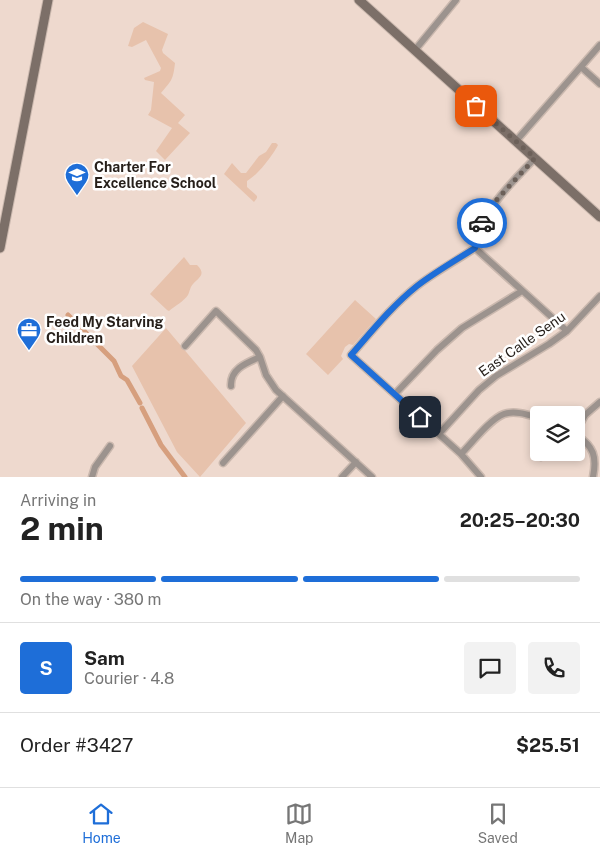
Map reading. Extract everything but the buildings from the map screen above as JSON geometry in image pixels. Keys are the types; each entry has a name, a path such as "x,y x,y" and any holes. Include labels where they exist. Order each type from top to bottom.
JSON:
{"street":[{"path":"1,244 48,0"},
{"path":"359,0 597,214"},
{"path":"414,50 456,0"},
{"path":"516,141 600,46"},
{"path":"581,67 600,84"},
{"path":"482,477 461,454 351,355 404,298 434,274 475,248 478,232 492,205 535,158"},
{"path":"475,248 567,331"},
{"path":"395,394 437,350 462,328 522,291"},
{"name":"East Calle Senu","path":"439,434 479,390 496,376 567,331 600,296"},
{"path":"186,346 216,312 251,344 260,357 266,376 276,390 372,477"},
{"path":"231,386 231,379 237,370 244,364 260,357"},
{"path":"223,463 283,396"},
{"path":"585,415 600,402"},
{"path":"461,454 492,422 504,414 530,416"},
{"path":"585,443 594,453 598,463 593,477"},
{"path":"92,477 95,467 110,446"},
{"path":"342,477 356,462"}],"shaded area":[{"path":"143,22 168,34 162,50 175,63 174,73 168,85 161,93 185,115 178,123 190,133 165,160 156,151 172,128 148,115 151,110 154,82 144,78 160,71 161,68 146,40 132,47 128,46 134,28"},
{"path":"272,143 278,145 275,151 259,171 247,181 247,187 257,196 254,202 224,174 232,163 241,173 246,173"},
{"path":"184,257 190,265 197,265 202,273 192,285 188,295 169,311 150,294"},
{"path":"355,300 376,319 353,345 349,344 345,347 341,356 343,359 328,375 306,354"},
{"path":"166,328 246,423 200,477 177,452 132,366"}],"waterway":[{"path":"68,315 114,361 121,376 127,380 140,403"},
{"path":"142,408 161,445 185,477"}],"way so far":[{"path":"476,106 535,158 492,205 482,223"}],"place":[{"name":"Charter For Excellence School","path":"77,196"},
{"name":"Feed My Starving Children","path":"29,351"}],"route":[{"path":"420,417 351,355 404,298 434,274 475,248 482,223"}]}
